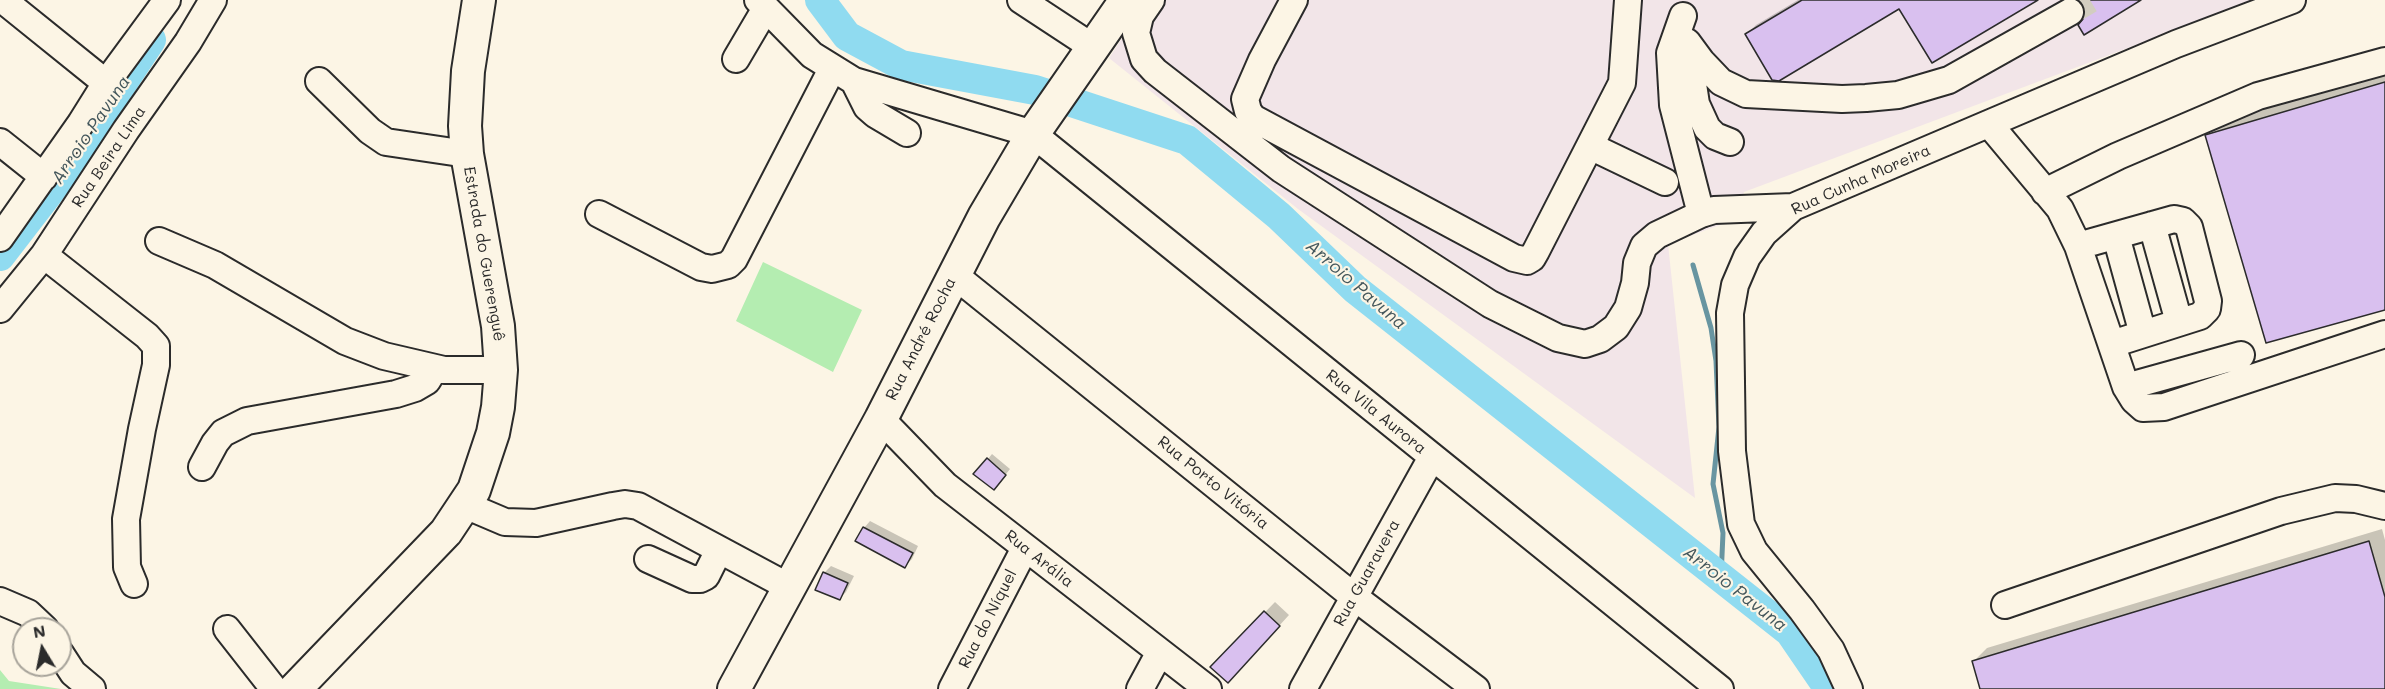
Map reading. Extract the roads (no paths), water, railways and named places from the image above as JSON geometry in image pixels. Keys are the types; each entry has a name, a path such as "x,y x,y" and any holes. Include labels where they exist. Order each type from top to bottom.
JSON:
{"main road":[{"name":"Estrada do Guerenguê","path":"295,689 446,532 474,490 493,433 501,370 498,326 491,277 467,154 465,101 479,0"},
{"name":"Rua André Rocha","path":"734,689 881,419 953,274 1036,131 1126,0"}],"street":[{"path":"3,0 106,83"},
{"path":"2,230 44,177 106,83 167,0"},
{"name":"Rua Beira Lima","path":"0,309 44,255 126,130 188,42 213,0"},
{"path":"1022,0 1094,48"},
{"path":"1151,0 1140,16 1137,33 1144,59 1155,71 1281,169 1490,304 1570,342 1585,344 1600,339 1616,327 1628,308 1637,263 1644,246 1657,235 1701,214 1729,208 1793,207"},
{"path":"1294,0 1262,60 1245,99 1252,118 1514,258 1527,261 1532,258 1622,83 1628,0"},
{"name":"Rua Cunha Moreira","path":"1849,689 1831,650 1803,610 1754,551 1741,524 1732,451 1730,313 1735,285 1747,256 1764,233 1793,207 2176,44 2292,0"},
{"path":"736,59 762,4 798,43 843,75 874,114 907,133"},
{"path":"1681,8 1670,53 1673,105 1701,214"},
{"path":"1681,8 1696,104 1707,128 1715,136 1730,142"},
{"path":"1687,42 1701,62 1721,82 1746,94 1866,98 1898,95 1949,80 2070,12"},
{"path":"2045,192 2118,156 2258,96 2385,61"},
{"path":"843,75 1036,131"},
{"path":"599,214 701,267 712,269 728,265 734,259 843,75"},
{"path":"319,81 370,131 386,142 467,154"},
{"path":"1989,124 2060,210 2078,246 2126,387 2139,406 2146,409 2155,408 2385,334"},
{"name":"Rua Vila Aurora","path":"1036,131 1432,457 1720,689"},
{"path":"0,142 44,177"},
{"path":"1590,146 1665,182"},
{"path":"2078,246 2174,219 2183,220 2189,227 2208,301 2207,309 2200,316 2112,344"},
{"path":"2152,225 2179,322"},
{"path":"2115,236 2143,334"},
{"path":"159,241 215,265 345,341 384,356 435,368 501,370"},
{"path":"44,255 147,336 156,346 156,365 141,429 126,519 127,567 134,584"},
{"name":"Rua Porto Vitória","path":"953,274 1353,596 1476,689"},
{"path":"2126,387 2241,355"},
{"path":"201,467 223,434 232,428 248,422 396,394 416,388 427,381 435,368"},
{"name":"Rua Arália","path":"881,419 945,485 1208,689"},
{"name":"Rua Guaravera","path":"1303,689 1432,457"},
{"path":"2005,605 2281,511 2335,498 2356,498 2385,506"},
{"path":"465,505 505,522 536,523 613,506 625,504 638,506 789,587"},
{"name":"Rua do Níquel","path":"952,689 1025,548"},
{"path":"648,559 692,579 700,579 706,576 719,550"},
{"path":"0,601 32,617"},
{"path":"227,629 274,689"},
{"path":"1140,689 1160,652"},
{"path":"72,671 92,689"}],"waterway":[{"name":"Arroio Pavuna","path":"820,0 847,36 901,65 1035,90 1187,140 1279,216 1355,289 1790,632 1829,689"},
{"name":"Arroio Pavuna","path":"0,256 57,182 151,40"},
{"path":"1693,265 1711,328 1716,361 1719,427 1713,484 1723,533 1721,578"}],"tunnel":[{"path":"2070,12 2090,0"}]}
